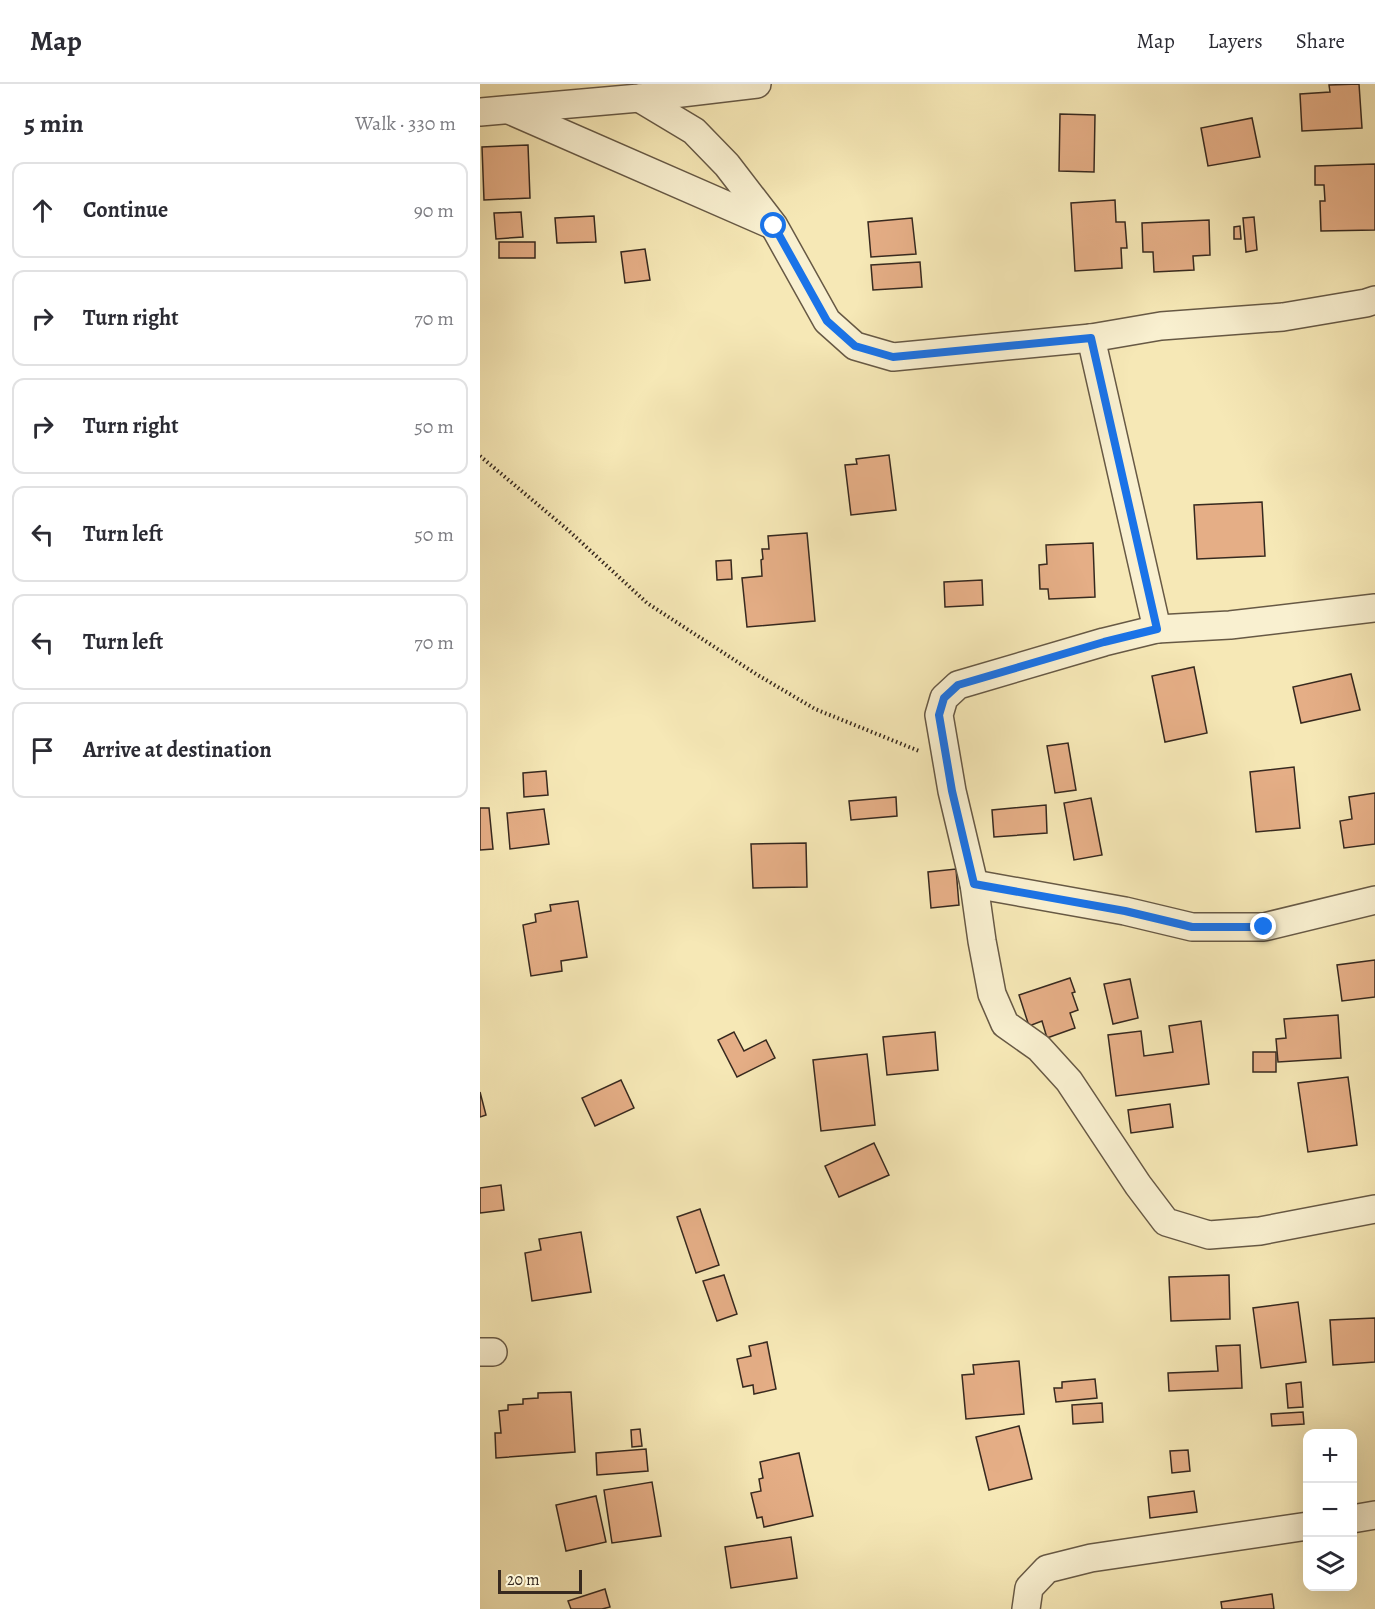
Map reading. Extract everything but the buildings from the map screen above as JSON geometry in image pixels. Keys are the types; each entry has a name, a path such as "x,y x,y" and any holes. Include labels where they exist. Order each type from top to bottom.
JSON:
{"street":[{"path":"480,112 639,99 757,84"},
{"path":"639,99 694,130 728,165 774,226 827,321 855,346 893,357 1091,338 1161,326 1283,317 1375,300"},
{"path":"509,110 774,226"},
{"path":"1091,338 1157,629"},
{"path":"1375,608 1230,625 1157,629 1104,642 958,685 944,698 939,715 952,791 974,884 992,994 1005,1024 1040,1048 1069,1081 1138,1185 1166,1222 1209,1235 1260,1231 1375,1209"},
{"path":"974,884 1125,911 1192,927 1264,927 1375,900"},
{"path":"1357,1518 1375,1515"},
{"path":"1026,1609 1029,1588 1047,1569 1091,1558 1303,1527"}],"path":[{"path":"480,456 568,530 647,603 756,674 815,709 947,763"}],"route":[{"path":"774,226 827,321 855,346 893,357 1091,338 1157,629 1104,642 958,685 944,698 939,715 952,791 974,884 1125,911 1192,927 1264,927"}]}
